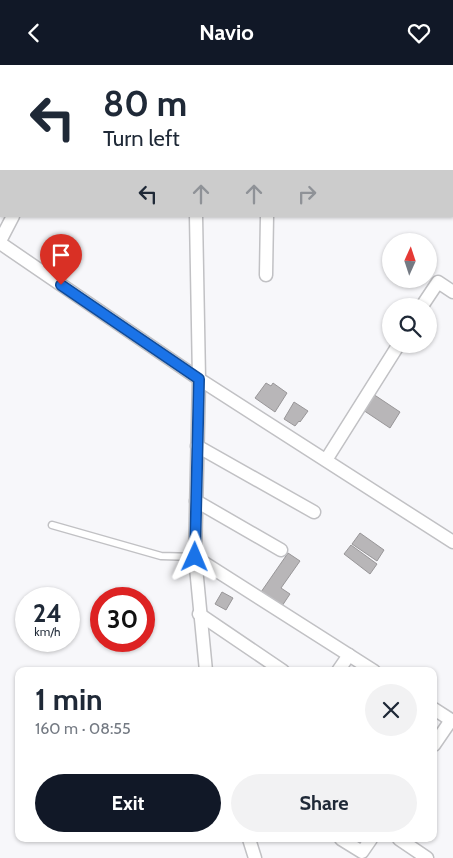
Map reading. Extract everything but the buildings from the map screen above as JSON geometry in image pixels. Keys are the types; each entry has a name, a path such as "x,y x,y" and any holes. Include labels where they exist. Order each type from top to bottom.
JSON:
{"street":[{"path":"12,217 0,242 199,379 453,542"},
{"path":"196,217 199,379 195,557 206,667"},
{"path":"266,275 267,217"},
{"path":"427,298 438,282 453,292"},
{"path":"326,460 393,353"},
{"path":"197,446 314,512"},
{"path":"196,501 281,550"},
{"path":"195,557 368,667"},
{"path":"199,614 277,667"},
{"path":"341,667 350,655"},
{"path":"437,711 451,720 437,741"},
{"path":"250,842 255,858"},
{"path":"346,842 362,852 369,842"},
{"path":"403,842 427,858"}],"lane":[{"path":"52,525 161,556 195,557"}],"route":[{"path":"61,285 199,379 195,557"}]}
